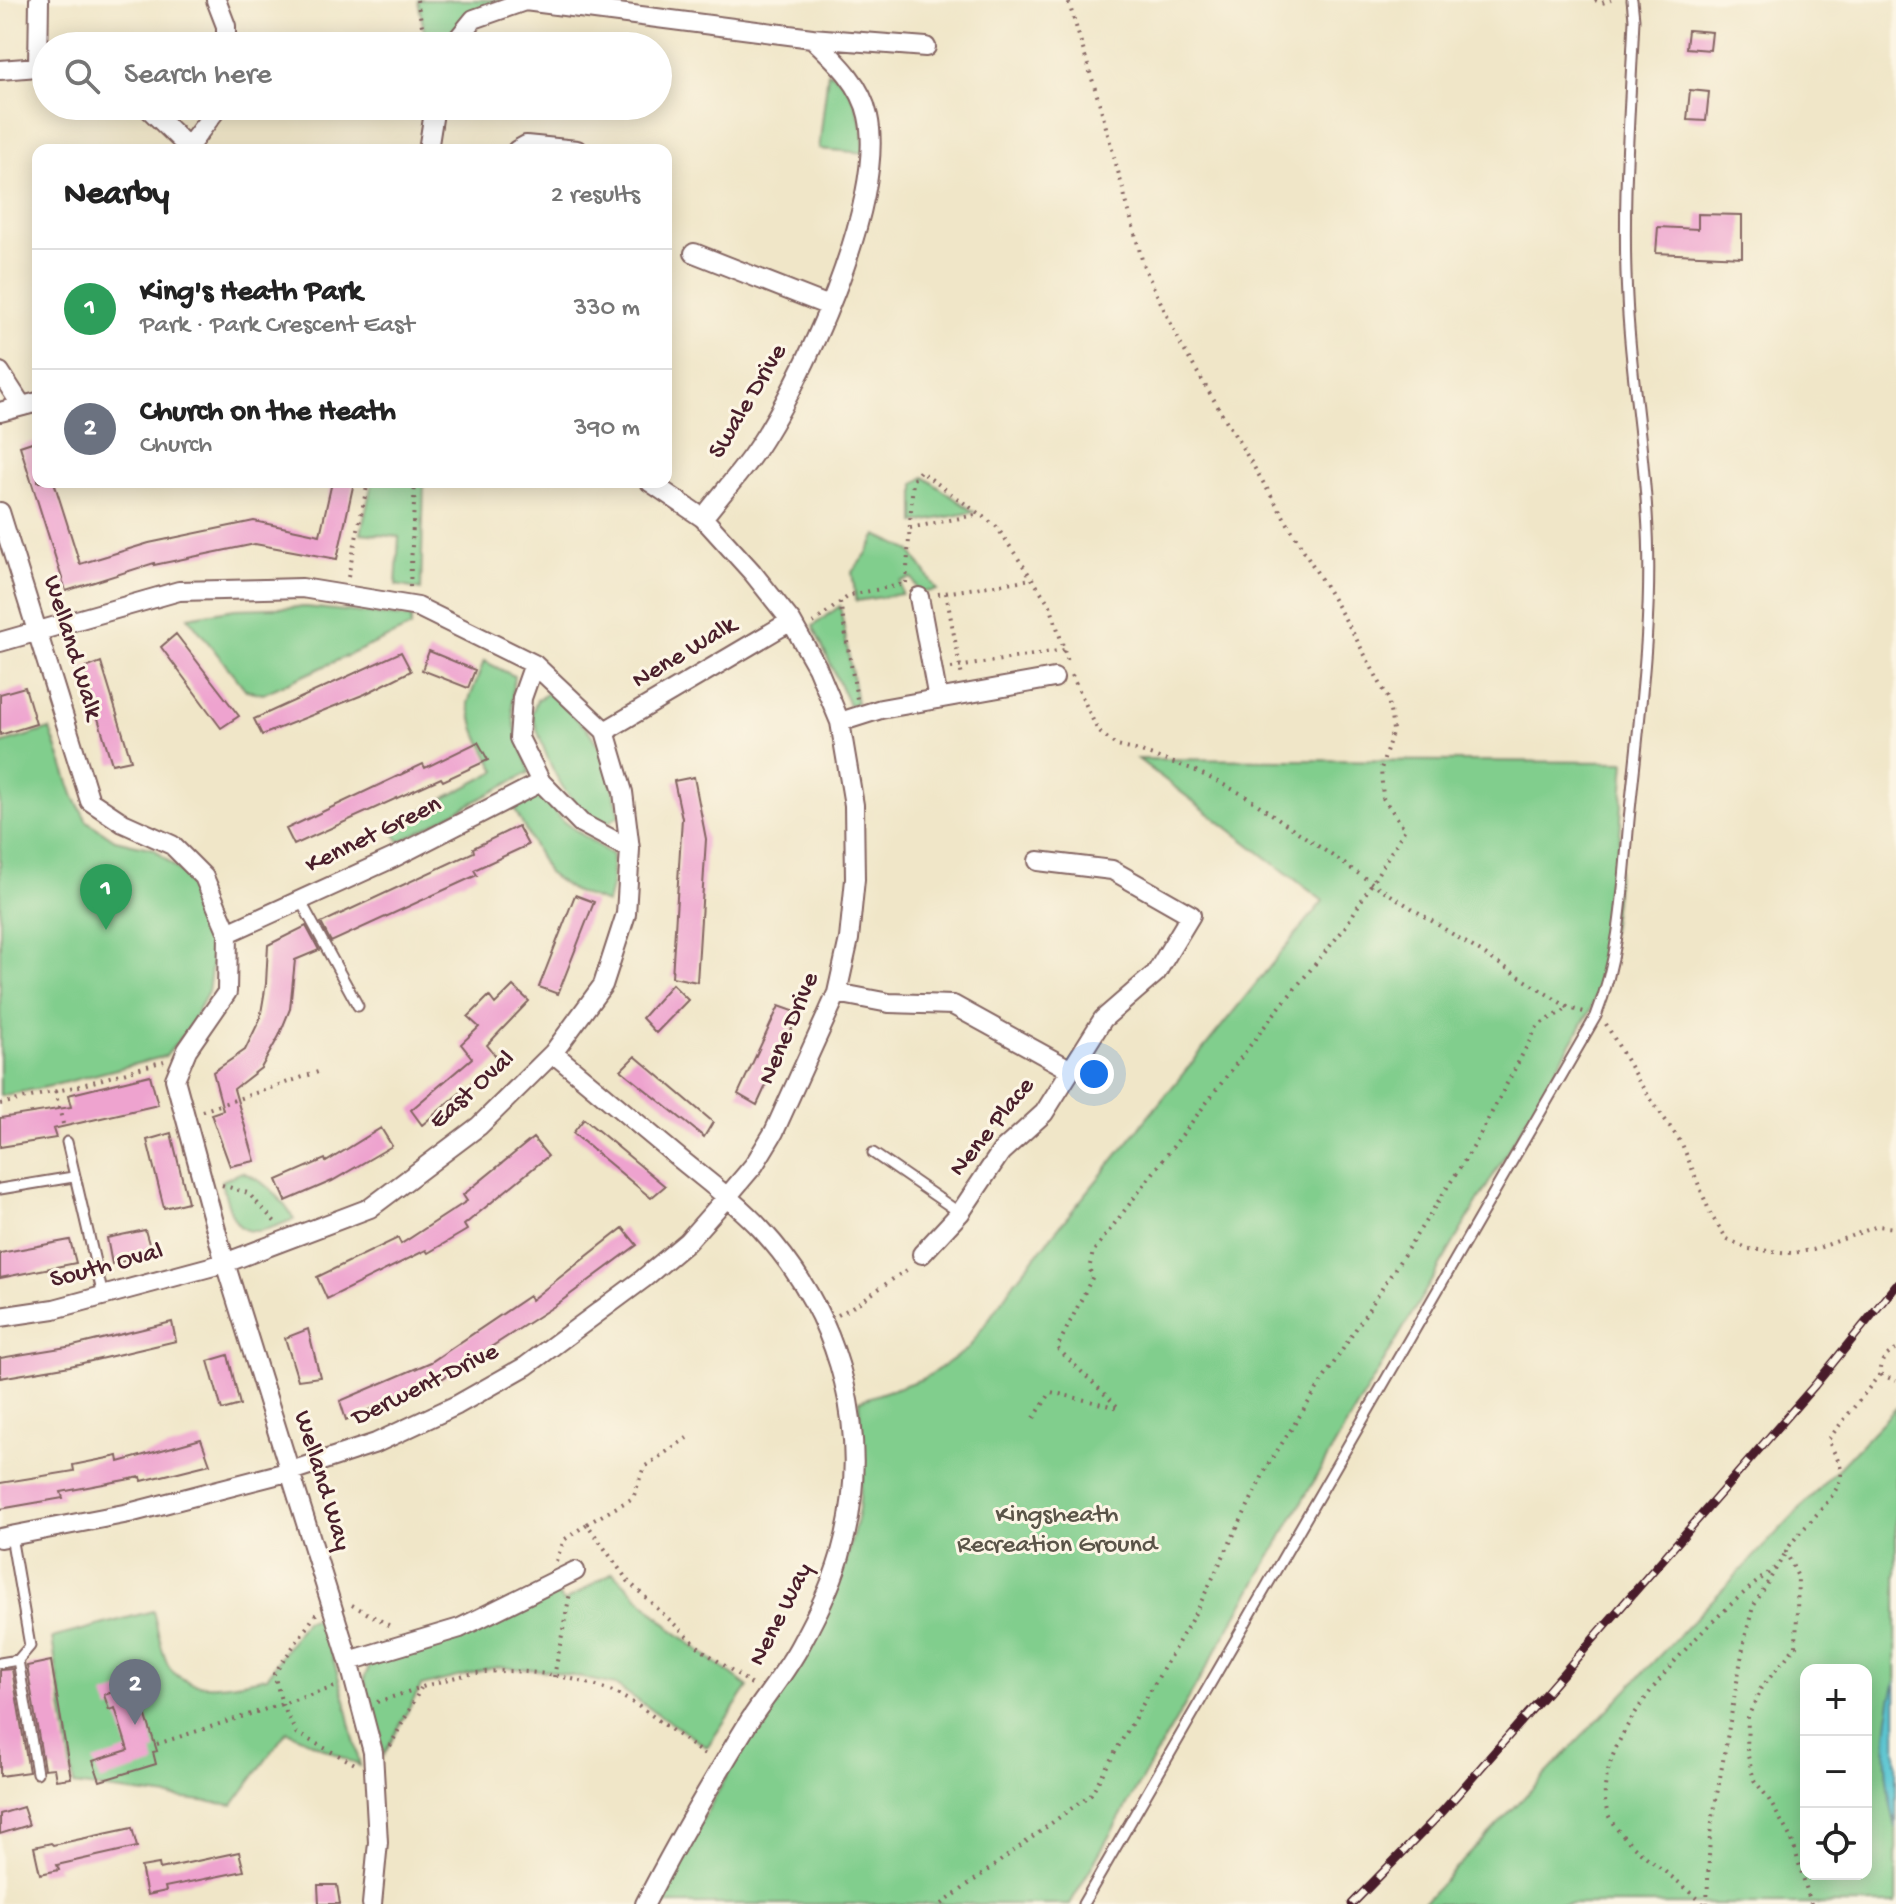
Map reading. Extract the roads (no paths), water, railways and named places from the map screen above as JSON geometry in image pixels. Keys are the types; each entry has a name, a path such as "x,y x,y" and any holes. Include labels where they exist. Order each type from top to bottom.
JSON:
{"street":[{"path":"39,0 40,32"},
{"path":"216,0 226,32"},
{"path":"463,32 474,19 525,1 812,38 926,47"},
{"name":"Swale Drive","path":"703,518 753,455 801,370 853,244 872,147 868,114 845,70 812,38"},
{"path":"0,70 32,68"},
{"path":"161,120 186,144"},
{"path":"193,144 209,120"},
{"path":"429,144 433,120"},
{"path":"694,253 829,306"},
{"path":"0,372 30,404 0,412"},
{"name":"Nene Drive","path":"659,488 703,518 791,621 817,667 840,722 854,805 855,879 849,939 837,993 774,1132 754,1165 727,1197"},
{"name":"Welland Walk","path":"0,512 90,801 123,823 172,845 204,877 228,933"},
{"path":"0,642 179,591 302,588 418,607 534,664 605,731"},
{"path":"912,593 938,699"},
{"name":"Nene Walk","path":"605,731 791,621"},
{"path":"534,664 522,698 519,738 541,782 581,823 630,849"},
{"path":"840,722 938,699 1063,676"},
{"name":"East Oval","path":"225,1263 370,1208 479,1126 553,1053 603,985 626,914 630,849 623,792 605,731"},
{"name":"Kennet Green","path":"228,933 393,858 541,782"},
{"name":"Nene Place","path":"922,1254 960,1213 1001,1152 1044,1113 1103,1019 1156,973 1191,915 1112,870 1038,861"},
{"name":"Welland Way","path":"228,933 227,992 185,1055 175,1079 225,1263 349,1661 373,1752 378,1842 372,1904"},
{"name":"Nene Place","path":"837,993 889,1003 953,1005 1071,1070"},
{"name":"Nene Way","path":"553,1053 727,1197 781,1253 825,1322 845,1377 850,1405 854,1458 852,1494 840,1555 825,1597 799,1648 721,1767 645,1904"},
{"name":"Derwent Drive","path":"6,1537 129,1513 291,1471 376,1443 457,1405 526,1366 643,1279 687,1242 727,1197"},
{"name":"South Oval","path":"0,1317 54,1309 225,1263"},
{"path":"349,1661 460,1628 575,1571"}],"lane":[{"path":"1083,1904 1596,1016 1608,985 1616,945 1646,633 1647,513 1627,297 1632,0"},
{"path":"300,900 358,1006"},
{"path":"67,1142 103,1296"},
{"path":"873,1153 960,1213"},
{"path":"0,1189 73,1177"},
{"path":"0,1663 18,1660 30,1646 6,1537"},
{"path":"18,1660 37,1773"}],"water":[{"path":"1896,1681 1896,1828 1886,1772 1886,1736"}],"railway":[{"path":"1352,1904 1443,1811 1815,1385 1896,1285"}],"place":[{"name":"King's Heath Park","path":"106,930"},
{"name":"Church on the Heath","path":"135,1725"}],"park label":[{"name":"Kingsheath Recreation Ground","path":"1057,1531"}]}
